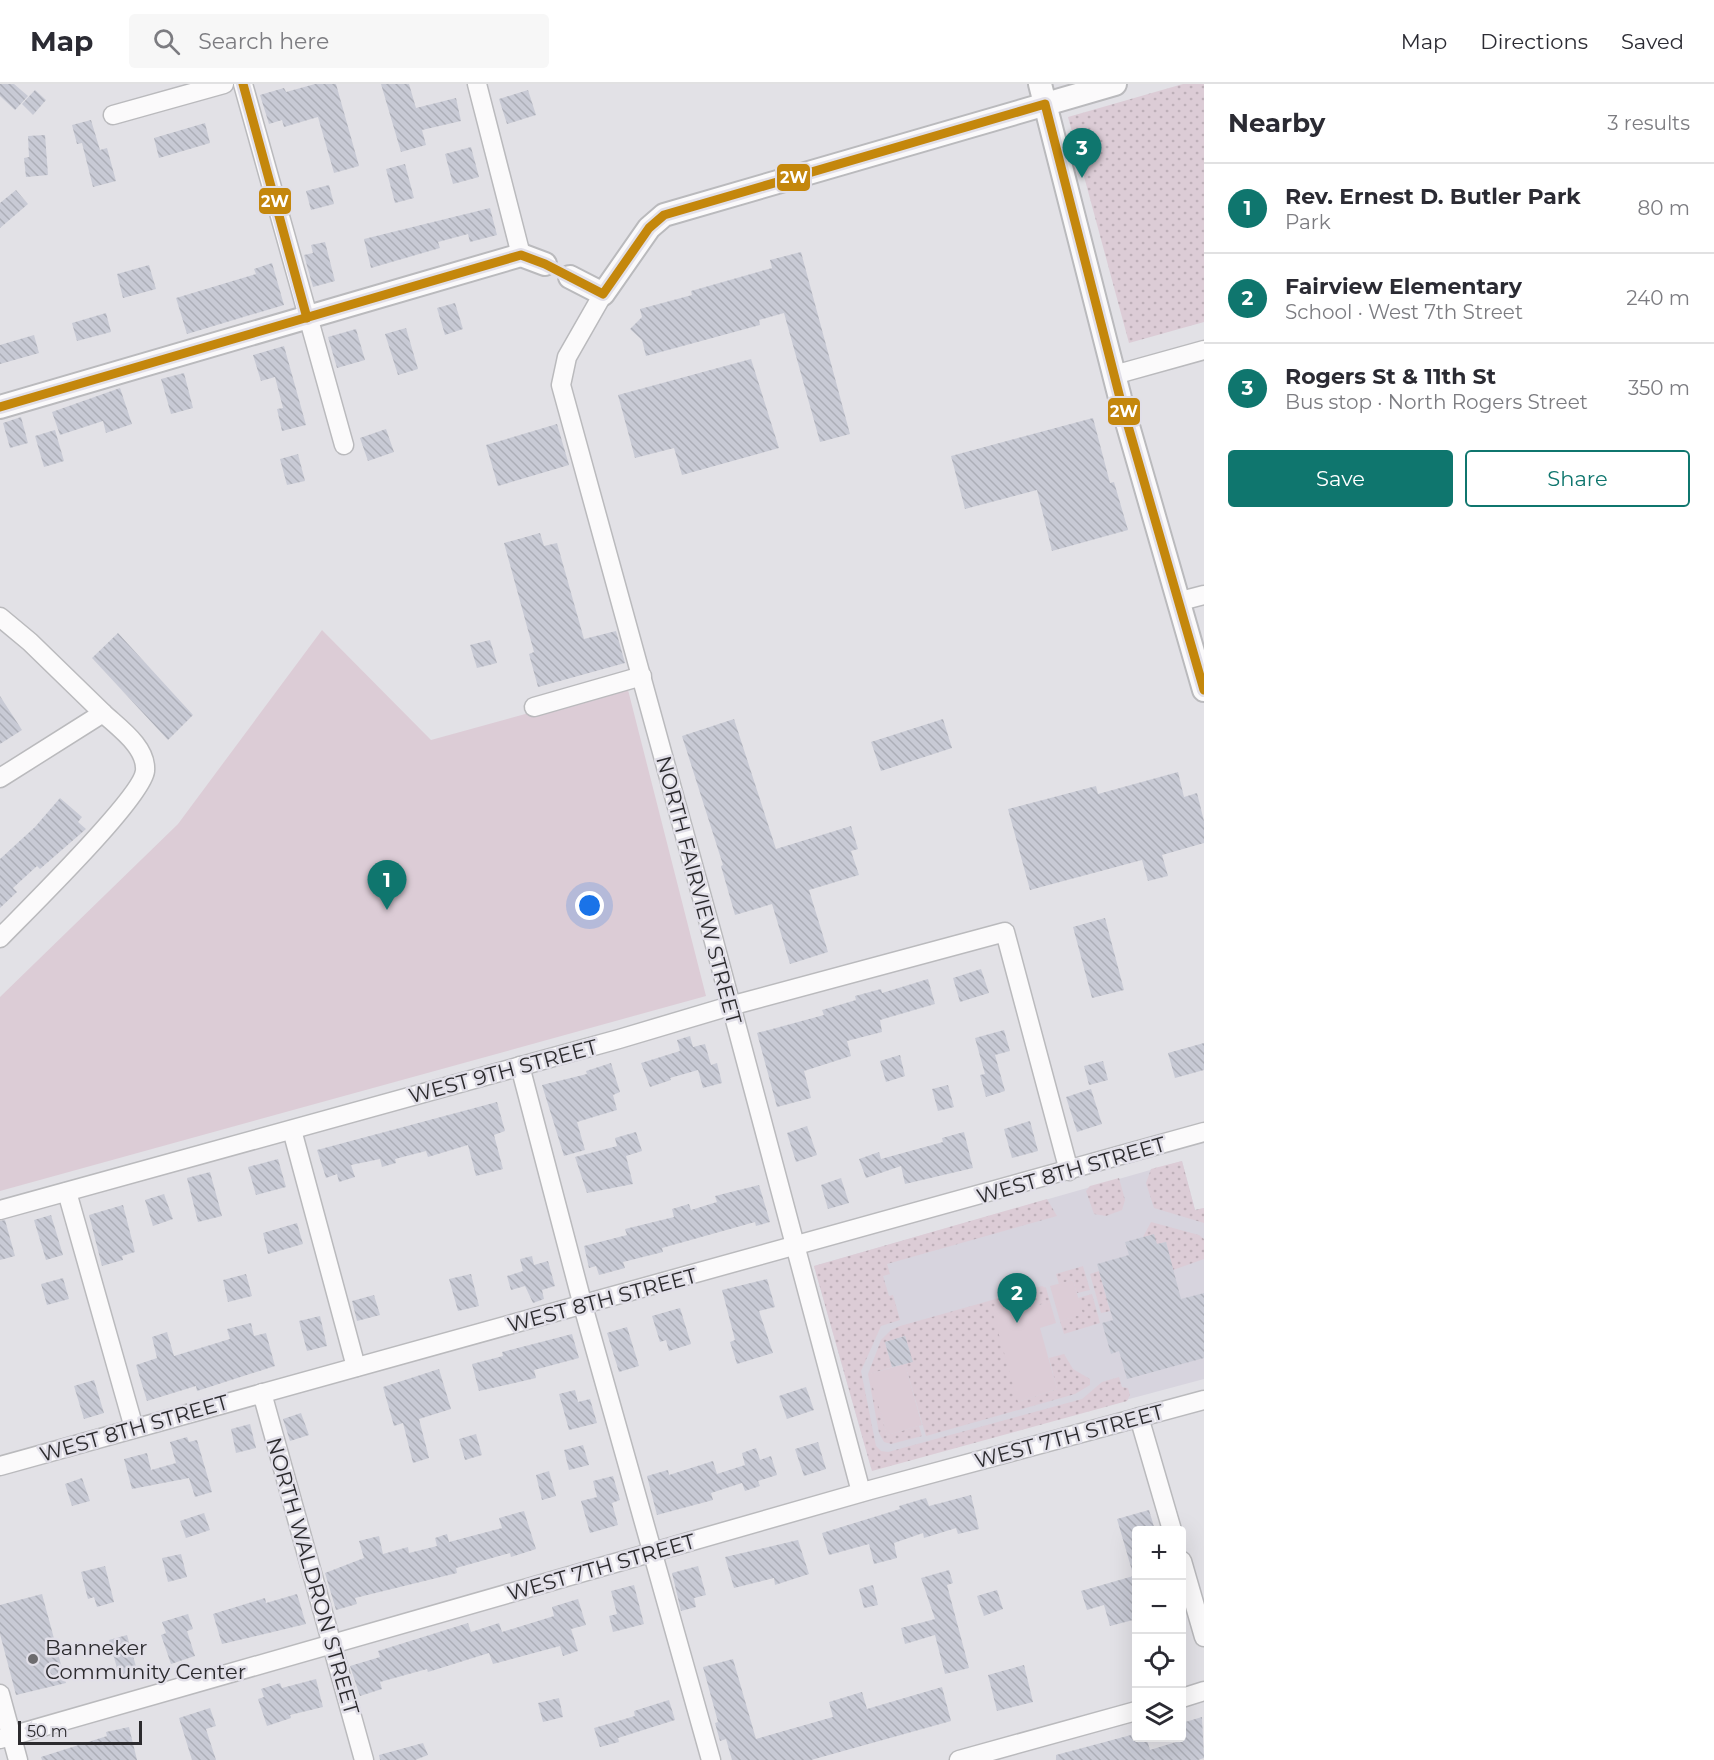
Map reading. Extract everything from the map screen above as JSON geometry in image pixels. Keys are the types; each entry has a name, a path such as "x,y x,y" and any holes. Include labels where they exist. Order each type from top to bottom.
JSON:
{"street":[{"path":"113,115 224,84"},
{"path":"243,84 344,445"},
{"path":"477,84 521,255"},
{"path":"570,277 603,294 649,228 664,214 1042,94 1115,84"},
{"path":"1042,94 1114,375 1204,690"},
{"path":"0,406 521,255 545,264"},
{"name":"NORTH FAIRVIEW STREET","path":"603,294 567,357 561,385 642,676 861,1492"},
{"path":"1114,375 1204,350"},
{"path":"1177,602 1204,596"},
{"path":"0,617 30,642 140,750 145,772 140,785 97,837 0,938"},
{"path":"534,707 642,676"},
{"path":"0,778 104,713"},
{"name":"WEST 9TH STREET","path":"0,1210 730,1006 1005,932 1069,1171"},
{"path":"520,1066 583,1305 711,1760"},
{"path":"292,1130 356,1366"},
{"name":"WEST 8TH STREET","path":"0,1466 1204,1132"},
{"path":"67,1192 134,1428"},
{"name":"NORTH WALDRON STREET","path":"262,1393 364,1760"},
{"name":"WEST 7TH STREET","path":"5,1737 333,1646 861,1492 1204,1400"},
{"path":"1139,1418 1171,1526"},
{"path":"1186,1575 1204,1637"},
{"path":"1186,1697 1204,1691"},
{"path":"0,1694 5,1737 18,1760"},
{"path":"959,1760 995,1755 1132,1713"}],"shaded area":[{"path":"1183,84 1204,84 1204,322 1129,343 1068,117"},
{"path":"322,630 431,740 627,686 706,996 0,1191 0,997 178,824"},
{"path":"1182,1161 1195,1210 1204,1208 1204,1379 871,1468 814,1266"},
{"path":"1182,1161 1195,1210 1204,1208 1204,1223 1154,1208 1146,1183 1151,1169"},
{"path":"1119,1178 1125,1200 1122,1210 1106,1216 1094,1214 1086,1191 1090,1186"},
{"path":"1047,1199 1057,1216 887,1264 890,1274 883,1276 889,1296 893,1295 900,1320 881,1326 861,1371 876,1446 881,1451 888,1452 1082,1399 1102,1382 1119,1377 1122,1387 1128,1388 1130,1395 1127,1401 872,1471 814,1266"},
{"path":"1151,1222 1199,1235 1204,1239 1204,1259 1173,1270 1166,1242 1157,1244 1143,1237"},
{"path":"1083,1266 1090,1290 1077,1293 1073,1280 1059,1284 1056,1274"},
{"path":"1099,1271 1110,1311 1101,1313 1090,1274"},
{"path":"1073,1280 1083,1314 1060,1321 1050,1286"},
{"path":"1042,1286 1046,1288 1050,1302 1036,1306 1033,1298 1018,1402 1057,1389 1049,1358 1064,1354 1073,1369 1090,1379 1090,1385 1075,1394 926,1436 905,1364 912,1361 905,1336 885,1342 892,1367 870,1374 887,1435 919,1426 922,1436 891,1444 884,1442 879,1433 868,1374 881,1340 891,1330"},
{"path":"1092,1294 1100,1323 1064,1334 1060,1321 1082,1314 1078,1298"},
{"path":"1033,1298 1036,1306 1050,1302 1056,1323 1040,1328 1057,1389 1018,1402 992,1310"},
{"path":"905,1364 922,1425 887,1435 869,1374"}],"building":[{"path":"0,84 14,84 28,96 15,110 0,96"},
{"path":"315,84 336,84 359,166 334,173 318,117 284,127 282,120 269,124 260,95 284,88 286,92"},
{"path":"381,84 409,84 416,108 456,98 461,121 422,130 426,145 401,152"},
{"path":"35,90 46,100 33,115 22,104"},
{"path":"528,90 536,115 507,124 499,99"},
{"path":"91,120 100,150 107,148 116,181 93,187 82,143 77,144 72,125"},
{"path":"205,123 210,143 159,158 154,138"},
{"path":"45,135 48,175 26,177 24,158 29,157 28,136"},
{"path":"471,147 479,177 453,184 445,154"},
{"path":"405,164 414,198 395,203 386,169"},
{"path":"329,185 334,204 311,210 306,191"},
{"path":"16,190 28,204 0,228 0,203"},
{"path":"490,208 497,235 470,242 468,234 438,242 440,248 371,268 364,239"},
{"path":"325,242 335,281 313,287 304,255 313,253 311,245"},
{"path":"801,252 850,434 820,442 784,313 759,320 760,325 646,356 642,340 630,329 642,317 640,309 692,295 691,291 772,268 770,260"},
{"path":"272,263 284,305 187,334 176,298 256,274 254,269"},
{"path":"149,265 156,289 123,298 117,274"},
{"path":"455,303 463,329 445,335 437,308"},
{"path":"106,313 111,332 77,341 72,323"},
{"path":"406,328 418,369 398,375 385,334"},
{"path":"356,329 365,360 337,368 328,337"},
{"path":"34,335 39,353 0,364 0,345"},
{"path":"284,346 306,425 282,431 277,409 283,408 275,377 261,381 253,355"},
{"path":"751,359 779,448 682,475 674,448 635,458 618,395"},
{"path":"184,373 193,408 171,414 161,379"},
{"path":"120,388 132,424 106,433 103,421 60,435 52,412"},
{"path":"21,417 28,443 10,448 3,423"},
{"path":"1093,418 1110,483 1114,482 1128,530 1052,551 1037,490 965,509 951,456"},
{"path":"557,424 569,465 498,486 486,445"},
{"path":"386,429 394,452 368,461 360,438"},
{"path":"55,430 64,461 44,467 35,436"},
{"path":"298,454 305,481 287,485 280,459"},
{"path":"540,533 544,546 557,543 584,639 616,631 625,663 538,687 529,654 534,652 504,543"},
{"path":"118,633 193,715 168,740 92,658"},
{"path":"490,640 497,663 477,668 470,645"},
{"path":"0,696 22,730 0,744"},
{"path":"734,719 776,849 851,826 858,849 851,851 859,875 809,890 828,952 790,964 772,904 735,915 721,866 723,865 682,736"},
{"path":"943,719 952,748 881,771 871,742"},
{"path":"1178,772 1184,797 1197,793 1204,821 1204,843 1162,855 1168,876 1148,881 1142,860 1030,890 1008,809 1096,786 1098,794"},
{"path":"60,798 82,817 78,822 86,829 40,869 37,866 13,888 17,892 0,908 0,859 35,827"},
{"path":"1105,918 1124,990 1092,998 1073,927"},
{"path":"981,969 989,993 960,1002 953,978"},
{"path":"928,979 935,1004 880,1020 882,1032 847,1041 851,1056 804,1071 811,1098 777,1107 757,1033 824,1015 822,1010 856,1000 855,996 881,989 882,993"},
{"path":"1004,1030 1010,1051 995,1055 1005,1091 986,1097 980,1075 985,1074 975,1038"},
{"path":"690,1036 693,1047 705,1044 711,1065 717,1063 722,1083 703,1088 698,1070 670,1078 671,1080 650,1087 641,1063 680,1051 677,1040"},
{"path":"1204,1043 1204,1070 1175,1078 1168,1053"},
{"path":"900,1055 905,1076 886,1082 880,1061"},
{"path":"1103,1061 1108,1080 1089,1085 1084,1066"},
{"path":"611,1063 620,1092 613,1095 617,1110 577,1122 585,1150 564,1156 542,1085 587,1074 586,1071"},
{"path":"948,1085 954,1107 938,1111 932,1089"},
{"path":"1091,1089 1102,1124 1077,1132 1066,1097"},
{"path":"497,1102 505,1131 494,1135 503,1169 476,1176 468,1145 428,1157 426,1151 395,1159 396,1163 382,1167 380,1159 351,1165 355,1177 339,1182 337,1174 326,1178 317,1150"},
{"path":"1030,1121 1038,1151 1012,1158 1004,1129"},
{"path":"807,1126 817,1155 796,1162 787,1133"},
{"path":"636,1132 642,1151 626,1156 633,1184 587,1193 575,1157 617,1146 615,1138"},
{"path":"964,1132 973,1168 905,1184 901,1166 866,1178 859,1159 879,1152 881,1159 943,1142 942,1138"},
{"path":"278,1159 286,1187 256,1195 248,1167"},
{"path":"210,1172 222,1216 198,1222 187,1178"},
{"path":"841,1178 849,1203 828,1209 821,1185"},
{"path":"759,1185 770,1222 756,1226 755,1222 662,1248 663,1252 623,1262 625,1268 599,1275 596,1266 589,1268 584,1246 627,1235 625,1229 674,1217 672,1209 689,1204 691,1210 717,1202 715,1196"},
{"path":"164,1194 173,1219 153,1226 145,1200"},
{"path":"123,1205 135,1252 122,1256 123,1260 102,1266 89,1215"},
{"path":"51,1215 63,1255 46,1260 34,1220"},
{"path":"5,1220 15,1256 0,1260 0,1221"},
{"path":"297,1223 303,1244 268,1254 263,1233"},
{"path":"1154,1234 1157,1244 1166,1242 1181,1299 1204,1293 1204,1358 1127,1379 1119,1351 1111,1354 1102,1323 1113,1320 1097,1264 1129,1255 1125,1242"},
{"path":"532,1256 534,1265 548,1261 555,1286 542,1290 544,1299 533,1303 525,1286 511,1290 507,1276 523,1271 520,1259"},
{"path":"246,1274 252,1296 228,1302 223,1280"},
{"path":"471,1274 479,1306 458,1311 449,1279"},
{"path":"63,1278 69,1299 47,1305 41,1284"},
{"path":"767,1279 775,1307 759,1311 773,1353 737,1364 730,1342 735,1340 722,1290"},
{"path":"374,1295 380,1315 357,1321 352,1301"},
{"path":"680,1308 691,1344 669,1351 666,1340 660,1342 652,1316"},
{"path":"320,1316 327,1346 307,1351 299,1321"},
{"path":"251,1323 254,1336 266,1333 275,1366 197,1391 196,1386 147,1401 136,1365 157,1358 152,1337 167,1332 174,1356 230,1339 227,1329"},
{"path":"627,1327 639,1366 619,1372 607,1333"},
{"path":"572,1334 579,1358 534,1370 536,1378 479,1391 472,1364 503,1356 502,1352"},
{"path":"905,1336 913,1362 892,1367 885,1342"},
{"path":"439,1369 451,1409 419,1419 429,1458 413,1463 403,1423 394,1426 383,1387"},
{"path":"94,1380 104,1413 84,1419 74,1386"},
{"path":"806,1387 814,1410 787,1419 779,1396"},
{"path":"575,1390 578,1402 590,1399 597,1423 569,1430 559,1394"},
{"path":"301,1413 309,1435 290,1441 283,1419"},
{"path":"250,1424 256,1448 236,1453 231,1429"},
{"path":"476,1434 482,1455 465,1460 459,1439"},
{"path":"187,1437 189,1442 197,1440 212,1492 195,1497 189,1478 132,1489 124,1459 147,1453 151,1470 176,1463 170,1442"},
{"path":"818,1442 826,1469 804,1476 795,1449"},
{"path":"583,1445 589,1465 569,1470 564,1450"},
{"path":"756,1448 760,1460 771,1456 777,1475 758,1481 760,1486 745,1491 742,1483 711,1493 713,1500 657,1515 647,1476 668,1470 669,1475 713,1461 717,1474 745,1465 742,1453"},
{"path":"549,1471 556,1496 542,1500 536,1475"},
{"path":"613,1476 620,1500 612,1503 618,1525 590,1533 581,1501 597,1497 593,1481"},
{"path":"82,1478 90,1501 72,1506 65,1484"},
{"path":"971,1495 979,1529 958,1534 956,1528 924,1538 923,1533 894,1543 897,1558 874,1564 869,1544 829,1555 822,1533 900,1509 899,1506 926,1498 929,1506"},
{"path":"1149,1510 1154,1526 1132,1526 1132,1571 1117,1519"},
{"path":"524,1511 536,1549 511,1557 510,1553 456,1568 457,1573 355,1598 357,1604 336,1610 325,1573 364,1558 359,1541 379,1536 383,1554 408,1547 409,1553 437,1546 435,1538 447,1534 449,1542 502,1528 499,1518"},
{"path":"204,1513 210,1530 186,1538 180,1521"},
{"path":"798,1540 809,1574 775,1585 774,1578 734,1588 725,1557"},
{"path":"181,1554 187,1577 168,1582 162,1558"},
{"path":"105,1566 114,1602 97,1607 94,1597 88,1599 81,1572"},
{"path":"698,1566 706,1595 694,1598 696,1607 681,1611 672,1573"},
{"path":"949,1570 953,1583 947,1585 969,1668 945,1674 935,1635 905,1644 901,1628 935,1619 921,1578"},
{"path":"1132,1576 1132,1620 1110,1626 1104,1605 1087,1610 1081,1591"},
{"path":"634,1585 644,1624 613,1632 609,1616 617,1614 611,1591"},
{"path":"873,1585 878,1605 864,1608 859,1589"},
{"path":"997,1590 1003,1609 984,1616 977,1596"},
{"name":"Banneker Community Center","path":"42,1594 66,1683 16,1695 0,1634 0,1605"},
{"path":"297,1594 306,1624 222,1644 213,1614 265,1598 266,1603"},
{"path":"578,1599 586,1625 571,1629 578,1651 563,1656 560,1646 493,1664 489,1653 428,1672 427,1669 380,1682 382,1689 360,1696 350,1666 380,1657 378,1651 468,1623 471,1632 499,1623 502,1632 554,1616 552,1607"},
{"path":"188,1614 193,1629 187,1631 195,1656 171,1664 161,1635 166,1633 162,1622"},
{"path":"127,1635 137,1670 119,1675 109,1640"},
{"path":"733,1659 756,1739 833,1717 829,1702 862,1692 867,1709 942,1687 951,1721 811,1760 732,1760 726,1739 720,1741 715,1723 718,1722 703,1667"},
{"path":"1024,1665 1033,1702 997,1711 988,1675"},
{"path":"316,1679 323,1707 290,1715 291,1718 267,1726 258,1699 264,1697 261,1689 280,1683 282,1688"},
{"path":"559,1698 563,1717 543,1722 538,1703"},
{"path":"669,1700 675,1720 618,1738 619,1742 600,1747 594,1728 635,1716 634,1711"},
{"path":"210,1708 216,1726 206,1729 216,1760 192,1760 179,1718"},
{"path":"1202,1717 1204,1758 1198,1760 1056,1760 1056,1755 1131,1735 1132,1742 1148,1742 1150,1750 1176,1742 1186,1742 1186,1722"},
{"path":"129,1727 137,1760 42,1760 41,1757 107,1736 106,1732"},
{"path":"423,1743 428,1755 415,1760 380,1760 379,1755"}],"transit line":[{"name":"2W","path":"243,84 307,318"},
{"name":"2W","path":"0,407 521,255 545,264 603,294 649,228 664,215 1045,104 1120,398 1204,690"}],"place":[{"name":"Rogers St & 11th St","path":"1082,178"},
{"name":"Rev. Ernest D. Butler Park","path":"387,910"},
{"name":"Fairview Elementary","path":"1017,1323"},
{"name":"Banneker Community Center","path":"33,1659"}]}
